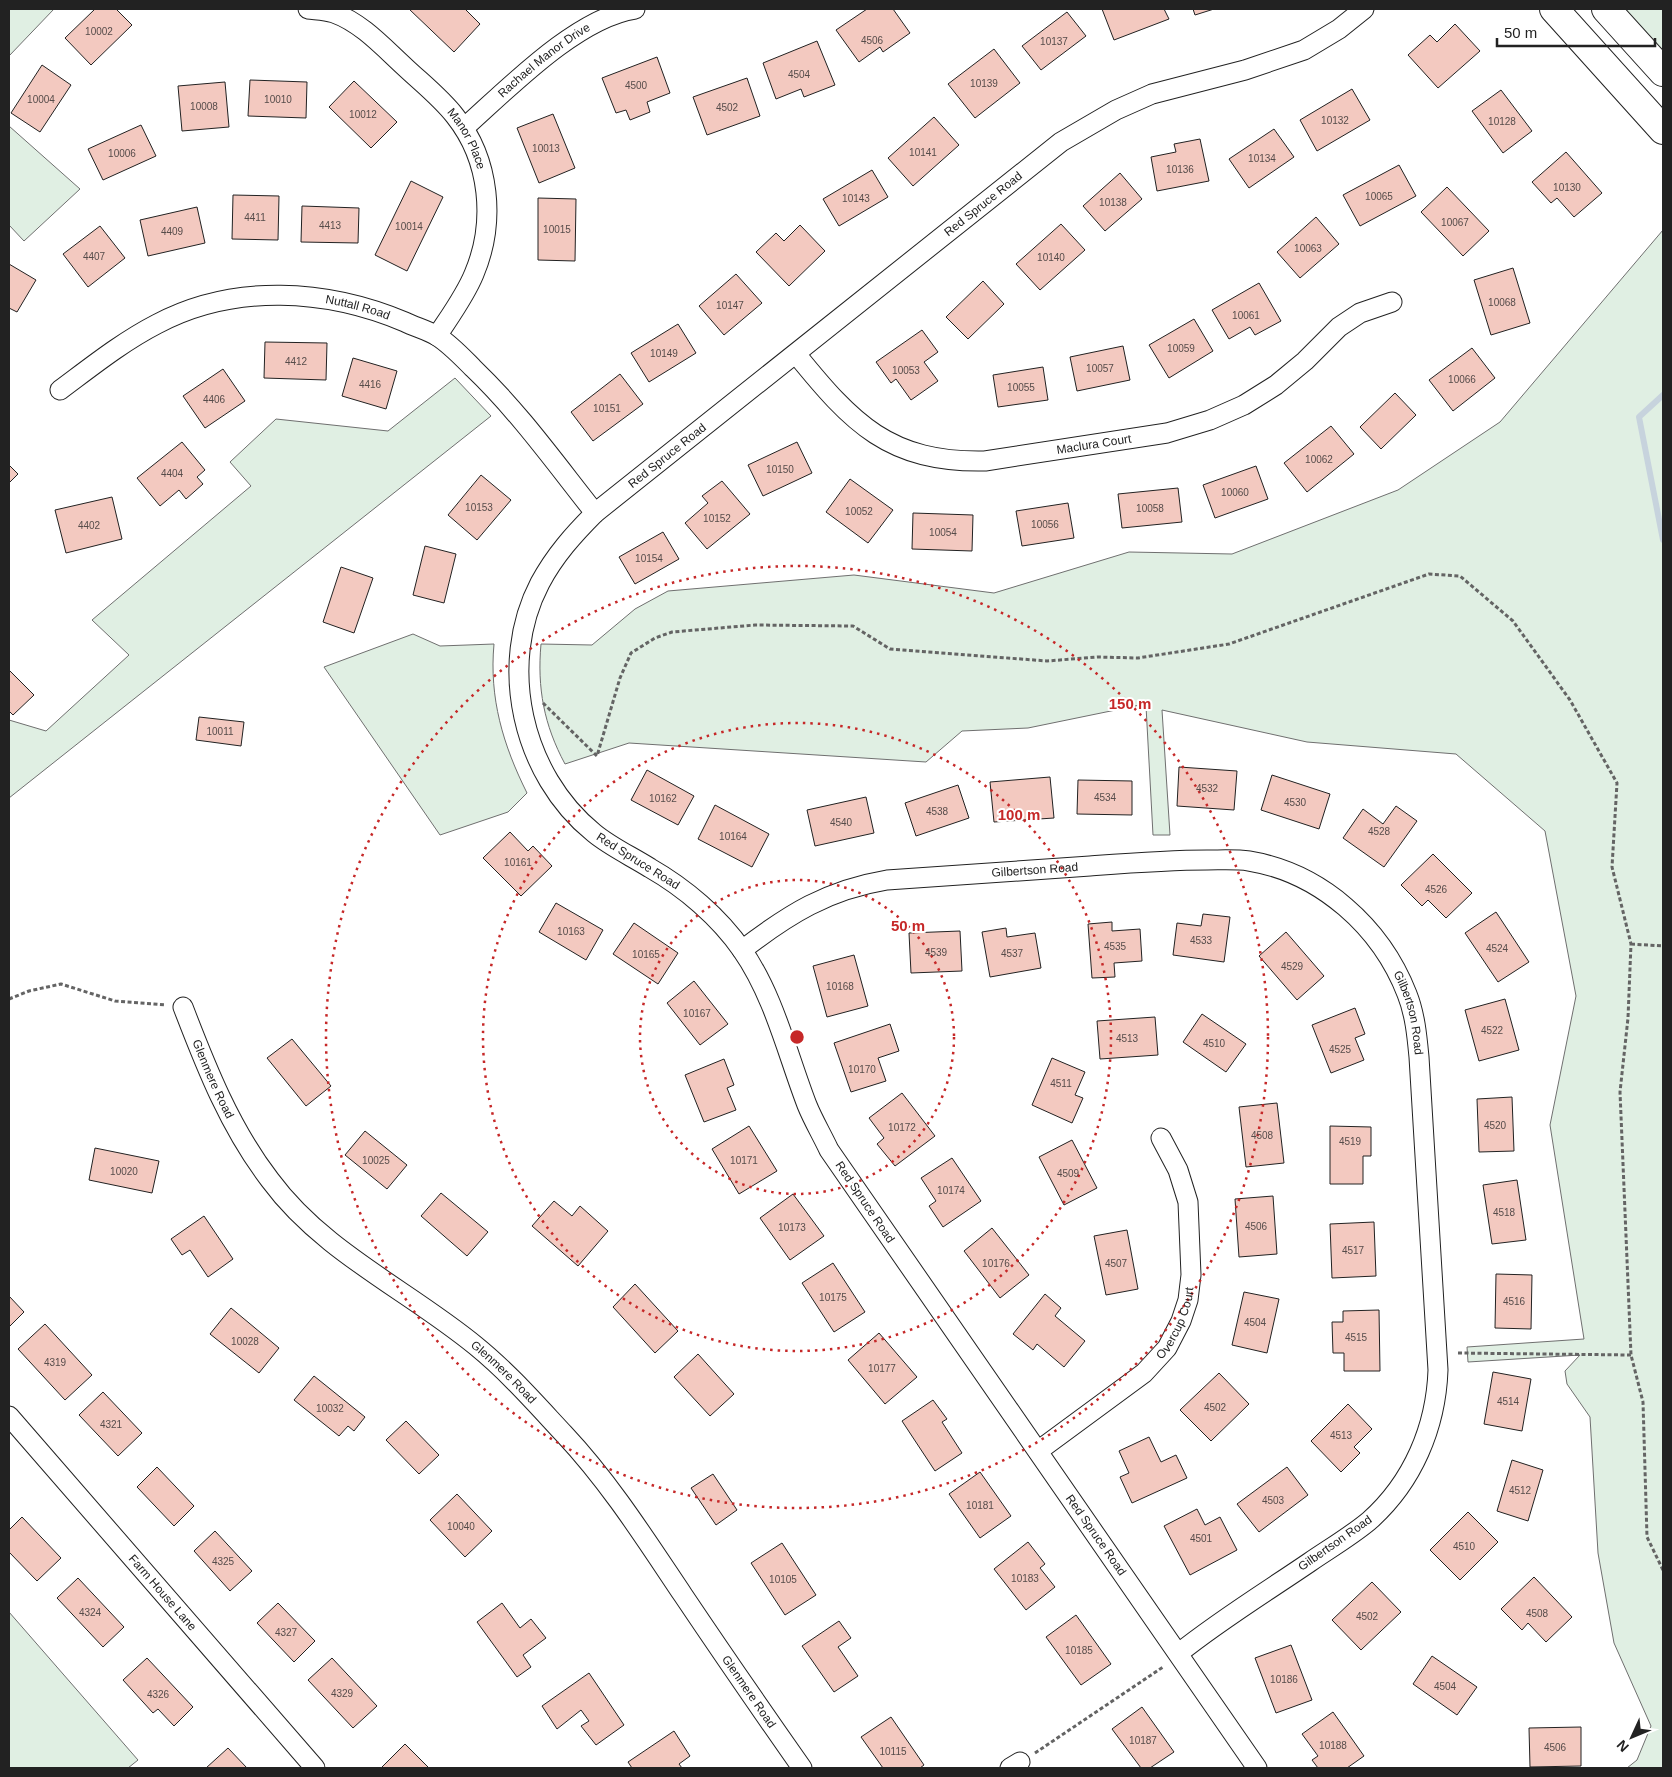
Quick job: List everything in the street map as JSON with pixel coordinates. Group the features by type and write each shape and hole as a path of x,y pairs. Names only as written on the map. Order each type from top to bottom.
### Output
{"main road":[{"path":"1554,9 1663,130"},
{"path":"1606,9 1663,72"}],"street":[{"name":"Manor Place","path":"308,9 333,13 366,31 446,106 464,128 476,151 484,176 488,208 484,241 474,275 437,336"},
{"name":"Rachael Manor Drive","path":"464,128 558,46 598,21 630,9 635,9"},
{"name":"Red Spruce Road","path":"1257,1768 829,1150 807,1107 774,1014 757,975 742,950 712,914 682,888 594,834 563,802 540,766 530,742 522,707 519,681 520,647 526,622 540,584 554,558 571,536 596,512 990,197 1083,127 1116,110 1152,94 1245,70 1304,50 1339,29 1364,9"},
{"name":"Nuttall Road","path":"60,390 121,345 157,324 198,307 242,298 294,295 339,300 378,311 437,336 501,395 596,512"},
{"name":"Maclura Court","path":"796,354 833,400 854,420 877,437 900,448 928,457 960,462 985,462 1167,433 1210,420 1244,405 1276,385 1305,361 1339,327 1360,313 1392,302"},
{"name":"Gilbertson Road","path":"742,950 784,918 810,903 866,883 1172,860 1237,860 1270,866 1295,875 1327,893 1367,928 1394,964 1408,995 1416,1026 1419,1057 1438,1370 1435,1403 1429,1428 1415,1463 1403,1482 1368,1522 1179,1653"},
{"name":"Glenmere Road","path":"183,1007 206,1068 222,1102 246,1146 271,1182 301,1215 330,1241 476,1346 566,1436 628,1513 802,1768"},
{"name":"Overcup Court","path":"1038,1451 1144,1373 1167,1348 1181,1322 1188,1300 1190,1275 1188,1202 1178,1170 1161,1138"},
{"name":"Farm House Lane","path":"9,1416 315,1768"}],"path":[{"path":"519,681 598,756 620,678 631,653 655,638 672,632 755,625 853,626 890,648 1047,661 1098,657 1138,658 1229,644 1429,574 1460,576 1513,621 1570,700 1617,783 1612,867 1631,944 1628,1018 1620,1092 1631,1355 1643,1402 1648,1537 1663,1570"},
{"path":"1631,944 1663,946"},
{"path":"9,999 29,991 61,984 116,1001 183,1007"},
{"path":"1458,1353 1631,1355"},
{"path":"1038,1751 1155,1674 1179,1653"}],"green space":[{"path":"9,9 54,9 9,56"},
{"path":"1621,9 1663,9 1663,56"},
{"path":"9,126 80,189 24,241 9,225"},
{"path":"1663,230 1663,1768 1627,1768 1637,1760 1651,1726 1614,1643 1598,1553 1590,1417 1567,1384 1565,1371 1580,1355 1468,1362 1467,1347 1584,1339 1550,1125 1576,996 1545,831 1456,754 1307,742 1162,710 1170,835 1153,835 1146,706 1140,705 1028,728 962,731 926,762 629,743 565,764 547,720 541,691 540,660 541,644 592,645 635,609 668,591 854,575 994,593 1129,552 1232,554 1398,490 1500,422"},
{"path":"455,378 491,416 9,798 9,720 46,731 129,655 92,620 251,486 230,462 276,419 388,431"},
{"path":"413,634 440,646 494,644 494,683 500,721 511,757 527,793 508,812 440,835 324,667"},
{"path":"9,1612 138,1760 128,1768 9,1768"}],"building":[{"path":"95,9 116,9 132,25 91,65 65,38"},
{"path":"409,9 465,9 480,24 454,52"},
{"path":"867,9 893,9 910,33 883,52 880,47 859,62 836,30"},
{"path":"1102,9 1164,9 1169,19 1114,40"},
{"path":"1193,9 1214,9 1195,15"},
{"path":"1067,12 1086,36 1041,70 1022,46"},
{"path":"1455,24 1480,51 1438,88 1408,55 1430,35 1437,42"},
{"path":"817,41 835,85 804,97 801,89 776,99 763,63"},
{"path":"994,49 1020,83 975,118 948,84"},
{"path":"657,57 670,93 647,102 650,112 630,120 626,110 616,113 602,78"},
{"path":"42,65 71,85 40,132 11,113"},
{"path":"747,78 760,116 707,135 693,97"},
{"path":"250,80 307,82 306,118 248,116"},
{"path":"354,81 397,122 371,148 329,107"},
{"path":"225,82 229,127 182,131 178,86"},
{"path":"1352,89 1370,120 1317,151 1300,120"},
{"path":"1501,90 1532,131 1503,153 1472,111"},
{"path":"553,114 575,168 539,183 517,128"},
{"path":"934,117 959,145 913,186 888,158"},
{"path":"141,125 156,156 103,180 88,149"},
{"path":"1274,129 1294,157 1249,188 1229,159"},
{"path":"1200,139 1209,181 1157,191 1151,157 1176,152 1174,144"},
{"path":"1566,152 1602,193 1574,217 1557,198 1551,203 1532,182"},
{"path":"1399,165 1416,196 1360,226 1343,195"},
{"path":"872,170 888,197 839,226 823,199"},
{"path":"1120,173 1142,199 1105,231 1083,206"},
{"path":"411,181 443,197 407,271 375,255"},
{"path":"1447,187 1489,231 1463,256 1421,212"},
{"path":"233,195 279,196 278,240 232,239"},
{"path":"538,198 576,199 575,261 538,260"},
{"path":"302,206 359,208 358,243 301,242"},
{"path":"197,207 205,243 148,256 140,220"},
{"path":"1316,217 1339,244 1300,278 1277,252"},
{"path":"1061,224 1085,250 1040,290 1016,264"},
{"path":"800,225 825,251 789,286 756,252 776,233 784,241"},
{"path":"100,226 125,258 88,287 63,254"},
{"path":"9,264 36,280 17,312 9,308"},
{"path":"1513,268 1530,323 1491,335 1474,280"},
{"path":"736,274 762,303 724,335 699,306"},
{"path":"983,281 1004,304 968,339 946,317"},
{"path":"1259,283 1281,321 1255,335 1250,327 1229,339 1212,310"},
{"path":"1194,319 1213,351 1169,378 1149,345"},
{"path":"678,324 696,353 649,382 631,353"},
{"path":"922,330 938,352 924,362 938,381 911,400 896,379 891,383 876,362"},
{"path":"265,342 327,343 326,380 264,378"},
{"path":"1123,346 1130,380 1077,391 1070,357"},
{"path":"1472,348 1495,378 1453,411 1429,380"},
{"path":"353,358 397,371 386,409 342,396"},
{"path":"1043,367 1048,400 998,407 993,375"},
{"path":"223,369 245,401 205,428 183,396"},
{"path":"620,374 643,404 593,441 571,412"},
{"path":"1395,393 1416,415 1381,449 1360,427"},
{"path":"1331,426 1354,454 1307,492 1284,463"},
{"path":"182,442 205,470 197,477 203,484 186,499 179,490 160,506 137,478"},
{"path":"797,442 812,473 763,496 748,465"},
{"path":"9,465 18,474 9,483"},
{"path":"1256,466 1268,499 1215,518 1203,485"},
{"path":"481,475 511,500 477,540 448,515"},
{"path":"850,479 893,510 868,543 826,512"},
{"path":"722,481 750,514 707,549 685,523 708,503 702,496"},
{"path":"1178,488 1182,522 1122,528 1118,494"},
{"path":"112,497 122,539 66,553 55,510"},
{"path":"1068,503 1074,538 1022,546 1016,511"},
{"path":"913,513 973,515 972,551 912,549"},
{"path":"663,532 679,559 635,584 619,557"},
{"path":"425,546 456,554 444,603 413,595"},
{"path":"341,567 373,578 354,633 323,622"},
{"path":"9,670 34,695 13,715 9,711"},
{"path":"199,717 244,722 241,746 196,740"},
{"path":"1179,767 1237,771 1234,810 1177,806"},
{"path":"647,770 694,796 678,825 631,800"},
{"path":"1272,775 1330,794 1319,829 1261,810"},
{"path":"1050,777 1054,818 994,822 990,782"},
{"path":"1078,780 1132,781 1132,815 1077,814"},
{"path":"958,785 969,818 916,836 905,803"},
{"path":"866,797 874,833 815,846 807,810"},
{"path":"715,805 769,834 752,867 698,839"},
{"path":"1396,806 1417,821 1384,867 1343,838 1363,809 1383,824"},
{"path":"510,832 528,851 533,846 552,866 521,896 483,858"},
{"path":"1433,854 1472,893 1446,918 1428,900 1422,906 1401,885"},
{"path":"556,903 603,930 586,960 539,932"},
{"path":"1496,912 1529,962 1498,982 1465,933"},
{"path":"1203,914 1230,917 1224,962 1173,955 1177,923 1201,926"},
{"path":"1112,922 1112,931 1140,929 1142,961 1114,963 1115,977 1092,978 1088,924"},
{"path":"634,923 678,953 658,984 613,954"},
{"path":"1006,928 1007,937 1035,933 1041,968 990,977 982,932"},
{"path":"960,931 962,971 911,973 909,933"},
{"path":"1286,932 1324,976 1297,1000 1259,956"},
{"path":"854,955 868,1006 827,1017 813,966"},
{"path":"694,981 728,1024 700,1045 667,1003"},
{"path":"1505,999 1519,1050 1479,1061 1465,1010"},
{"path":"1355,1008 1365,1034 1355,1038 1364,1060 1331,1073 1312,1025"},
{"path":"1202,1014 1246,1044 1226,1072 1183,1042"},
{"path":"1155,1017 1158,1055 1100,1059 1097,1021"},
{"path":"890,1024 899,1051 878,1058 886,1081 851,1092 834,1043"},
{"path":"292,1039 331,1086 306,1106 267,1058"},
{"path":"1052,1058 1085,1072 1075,1095 1083,1098 1072,1123 1032,1105"},
{"path":"724,1059 734,1085 727,1088 736,1110 704,1122 685,1075"},
{"path":"902,1093 935,1136 895,1166 877,1144 884,1138 869,1118"},
{"path":"1512,1097 1514,1151 1479,1152 1477,1099"},
{"path":"1277,1103 1284,1163 1246,1167 1239,1107"},
{"path":"749,1126 777,1171 739,1194 712,1149"},
{"path":"1330,1126 1371,1127 1371,1156 1363,1156 1363,1184 1330,1184"},
{"path":"365,1131 407,1165 387,1189 345,1155"},
{"path":"1072,1140 1097,1188 1064,1205 1039,1157"},
{"path":"95,1148 159,1161 152,1193 89,1180"},
{"path":"952,1158 981,1201 943,1227 929,1206 936,1201 921,1178"},
{"path":"1517,1180 1526,1240 1492,1244 1483,1185"},
{"path":"441,1193 488,1232 467,1256 421,1216"},
{"path":"793,1194 824,1236 790,1260 760,1218"},
{"path":"1273,1196 1277,1254 1239,1257 1235,1199"},
{"path":"554,1201 572,1216 580,1206 608,1231 578,1266 532,1226"},
{"path":"204,1216 233,1259 208,1277 190,1250 182,1255 171,1239"},
{"path":"1374,1222 1376,1276 1332,1278 1330,1224"},
{"path":"992,1228 1029,1275 1000,1298 964,1251"},
{"path":"1127,1230 1138,1289 1106,1295 1094,1236"},
{"path":"833,1263 865,1312 834,1332 802,1283"},
{"path":"1496,1274 1532,1275 1531,1329 1495,1328"},
{"path":"635,1284 678,1331 655,1353 613,1307"},
{"path":"1244,1292 1279,1299 1267,1353 1232,1345"},
{"path":"1045,1294 1061,1308 1055,1316 1085,1341 1064,1367 1037,1344 1033,1350 1013,1334"},
{"path":"9,1296 24,1312 9,1327"},
{"path":"231,1308 279,1348 259,1373 210,1334"},
{"path":"1379,1310 1380,1371 1344,1371 1344,1353 1333,1353 1332,1322 1343,1322 1343,1311"},
{"path":"45,1324 92,1375 65,1400 18,1349"},
{"path":"879,1333 917,1377 885,1404 848,1360"},
{"path":"698,1354 734,1394 710,1416 674,1377"},
{"path":"1493,1372 1531,1379 1522,1431 1484,1424"},
{"path":"1219,1373 1249,1404 1211,1441 1180,1410"},
{"path":"314,1376 365,1417 354,1431 348,1426 339,1436 294,1400"},
{"path":"103,1392 142,1433 118,1456 79,1415"},
{"path":"933,1400 947,1419 942,1422 962,1453 935,1471 902,1421"},
{"path":"1348,1404 1372,1429 1354,1447 1360,1453 1341,1472 1311,1441"},
{"path":"406,1421 439,1455 419,1474 386,1440"},
{"path":"1149,1437 1161,1462 1176,1455 1187,1478 1132,1503 1120,1477 1129,1473 1119,1451"},
{"path":"1512,1460 1543,1470 1528,1521 1497,1511"},
{"path":"157,1467 194,1506 174,1526 137,1487"},
{"path":"1287,1467 1308,1495 1259,1532 1237,1504"},
{"path":"980,1472 1011,1516 980,1538 949,1494"},
{"path":"713,1474 737,1510 716,1525 691,1488"},
{"path":"457,1494 492,1531 465,1557 430,1520"},
{"path":"1197,1509 1205,1525 1220,1517 1237,1550 1190,1575 1164,1526"},
{"path":"1468,1512 1498,1542 1460,1580 1430,1550"},
{"path":"22,1517 61,1558 37,1581 9,1552 9,1530"},
{"path":"215,1531 252,1571 230,1591 194,1551"},
{"path":"1028,1542 1045,1564 1040,1568 1055,1587 1026,1610 994,1569"},
{"path":"782,1543 816,1595 785,1615 751,1563"},
{"path":"1534,1577 1572,1617 1546,1642 1528,1623 1522,1630 1501,1609"},
{"path":"78,1578 124,1627 103,1647 57,1598"},
{"path":"1372,1582 1401,1612 1361,1650 1332,1620"},
{"path":"278,1603 315,1641 294,1662 257,1623"},
{"path":"502,1603 520,1628 531,1619 546,1638 523,1655 531,1667 517,1677 477,1622"},
{"path":"1076,1615 1111,1664 1081,1685 1046,1637"},
{"path":"839,1621 851,1638 838,1647 858,1676 834,1692 802,1646"},
{"path":"1291,1645 1312,1700 1276,1713 1255,1658"},
{"path":"1432,1656 1477,1687 1457,1715 1413,1684"},
{"path":"147,1658 193,1707 174,1726 158,1709 153,1713 123,1680"},
{"path":"332,1658 377,1706 353,1728 308,1680"},
{"path":"589,1673 624,1725 596,1745 581,1726 589,1721 581,1710 557,1729 542,1706"},
{"path":"1142,1707 1174,1752 1150,1768 1141,1768 1112,1729"},
{"path":"1333,1712 1364,1756 1347,1768 1318,1768 1312,1760 1318,1756 1302,1734"},
{"path":"891,1717 924,1765 920,1768 883,1768 861,1737"},
{"path":"1581,1727 1581,1766 1530,1767 1529,1728"},
{"path":"674,1731 690,1756 679,1764 682,1768 632,1768 628,1762"},
{"path":"405,1744 429,1768 382,1767"},
{"path":"228,1748 247,1768 206,1768"}],"waterway":[{"path":"1663,395 1639,417 1663,540"}]}
